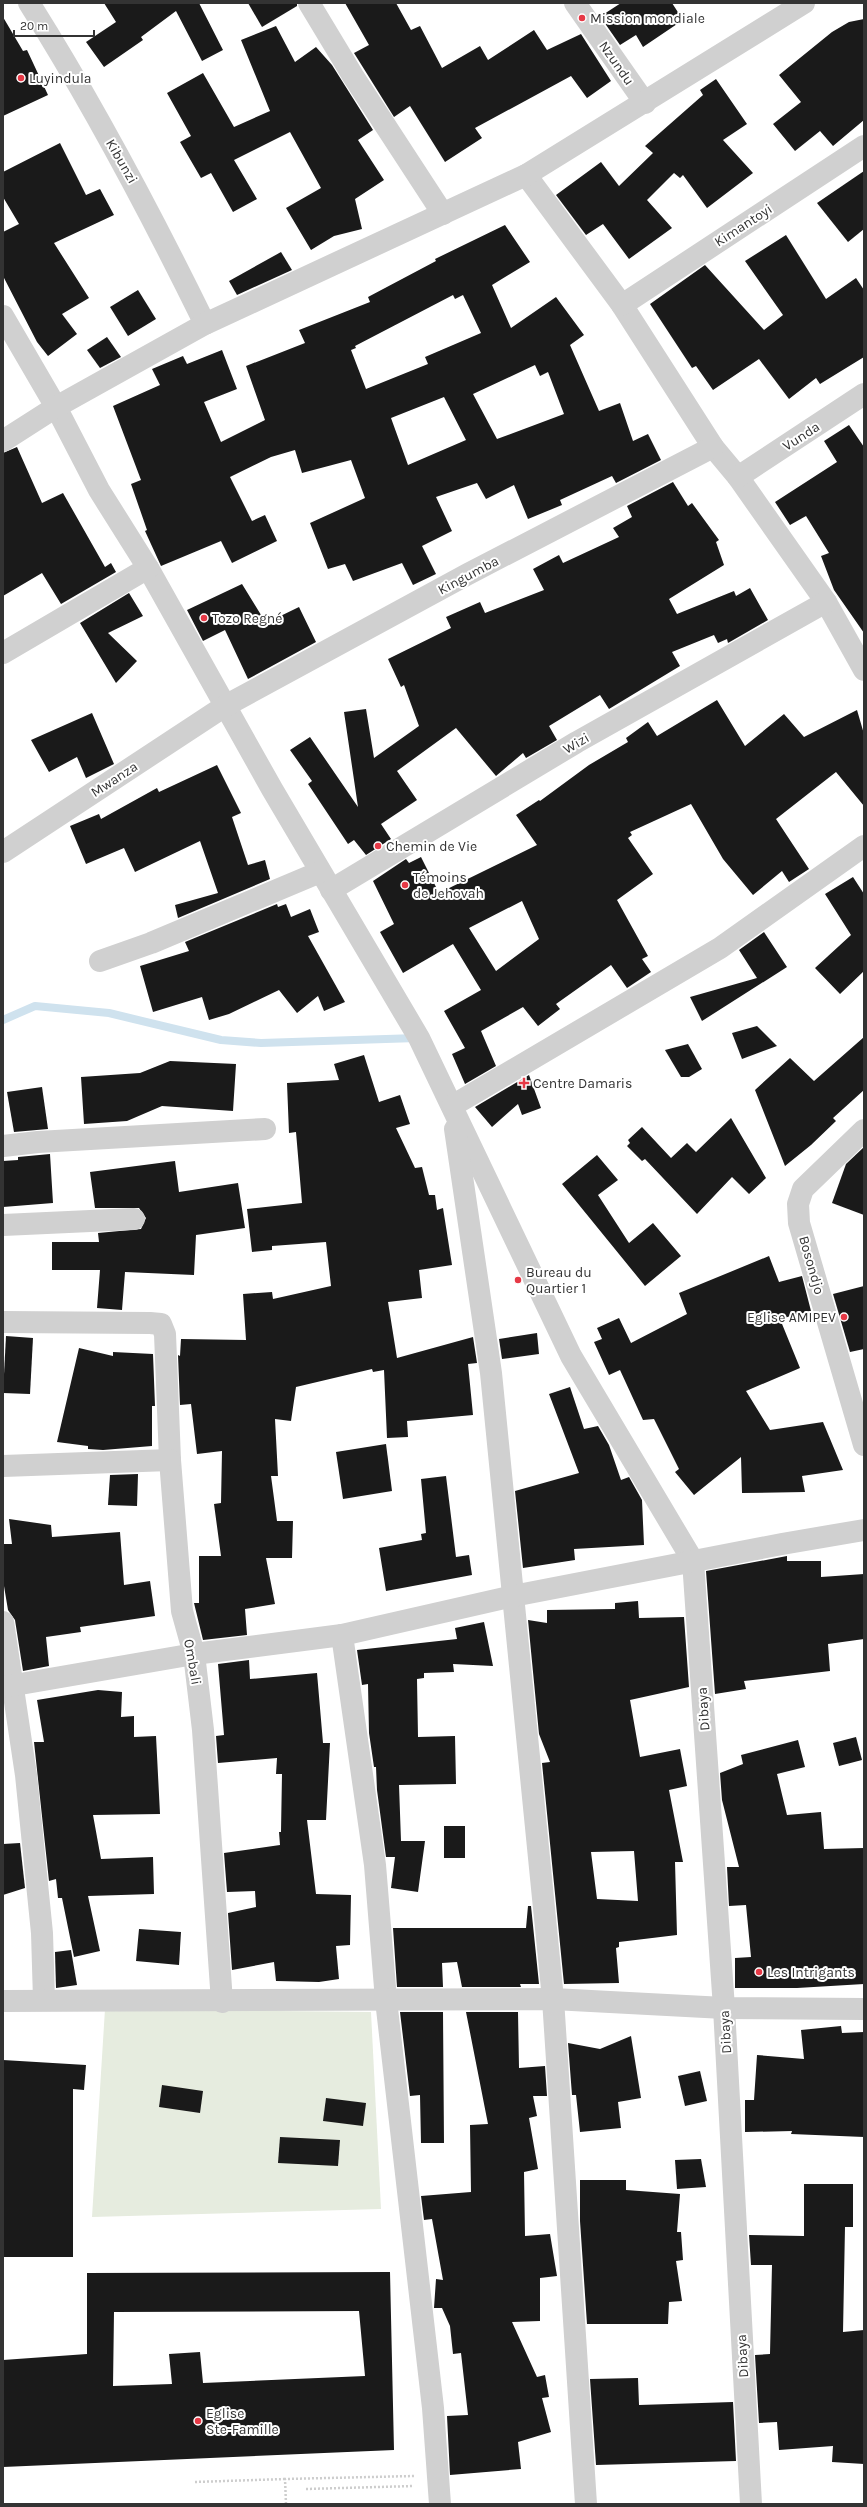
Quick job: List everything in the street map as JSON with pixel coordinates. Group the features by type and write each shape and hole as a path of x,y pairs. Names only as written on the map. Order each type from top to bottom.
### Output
{"street":[{"name":"Kibunzi","path":"29,3 61,54 138,189 205,324"},
{"path":"309,3 353,76 443,214"},
{"name":"Nzundu","path":"575,3 645,103"},
{"path":"3,441 56,407 205,324 526,175 645,103 804,3"},
{"name":"Kimantoyi","path":"622,305 864,146"},
{"path":"526,175 622,305 713,448 738,477 826,602 861,660"},
{"path":"3,316 56,407 98,490 148,568 320,872 419,1038 570,1356 693,1561"},
{"name":"Vunda","path":"738,477 864,394"},
{"name":"Kingumba","path":"225,706 468,574 713,448"},
{"path":"6,645 148,568"},
{"name":"Wizi","path":"331,890 577,742 826,602"},
{"name":"Mwanza","path":"3,852 225,706"},
{"path":"452,1106 720,948 864,846"},
{"path":"100,961 151,942 320,872"},
{"path":"452,1106 491,1372 553,1998 586,2504"},
{"path":"3,1146 38,1142 265,1129"},
{"name":"Bosondjo","path":"864,1130 803,1189 798,1204 799,1223 864,1445"},
{"path":"3,1225 134,1219"},
{"name":"Ombali","path":"3,1322 161,1324 165,1334 170,1460 182,1611 194,1654 210,1802 222,2002"},
{"path":"3,1466 170,1460"},
{"path":"8,1686 194,1654 342,1635 513,1596 864,1530"},
{"name":"Dibaya","path":"693,1561 724,2008 750,2504"},
{"path":"3,1622 8,1686 26,1775 42,1933 44,2000"},
{"path":"342,1635 375,1865 386,2000 433,2408 440,2504"},
{"path":"3,2001 222,2002 553,1998 724,2008 864,2009"}],"path":[{"path":"195,2482 416,2476"},
{"path":"285,2480 286,2504"},
{"path":"306,2489 416,2486"}],"shaded area":[{"path":"105,2009 371,2012 381,2209 92,2217"}],"building":[{"path":"104,3 199,3 223,50 202,61 176,11 141,37 143,40 104,67 86,42 116,22"},
{"path":"248,3 297,3 297,6 262,27"},
{"path":"345,3 396,3 411,30 420,26 442,68 480,46 488,60 534,30 547,50 581,34 611,81 587,98 571,76 475,128 482,138 445,162 410,106 394,117 354,53 369,45"},
{"path":"621,3 672,3 683,20 643,47 636,35 620,45 604,22 608,21 604,14"},
{"name":"Luyindula","path":"3,17 23,51 27,50 48,95 3,116"},
{"path":"864,19 864,120 833,146 820,131 795,151 773,124 801,102 779,75 832,32 849,22"},
{"path":"276,26 295,62 316,47 332,65 373,130 358,140 384,180 355,199 362,229 334,236 311,250 286,208 321,188 290,132 234,160 257,199 233,212 211,173 201,178 180,142 191,136 167,93 203,73 234,127 270,111 241,40"},
{"path":"716,79 747,124 723,140 753,173 707,208 683,175 680,178 674,173 647,200 672,228 629,259 603,224 586,235 556,195 601,162 619,186 653,153 645,146 703,95 700,90"},
{"path":"60,143 86,195 100,189 114,215 54,243 89,298 62,314 77,334 48,356 37,342 3,276 3,232 19,224 3,197 3,172"},
{"path":"864,171 864,229 848,242 817,203"},
{"path":"505,225 530,262 492,285 511,328 556,297 584,335 570,345 599,411 620,403 633,441 648,434 661,460 616,483 612,476 560,500 562,505 528,519 514,485 486,499 477,483 436,497 452,531 422,546 436,574 413,585 402,563 353,581 345,564 328,569 310,523 365,498 351,460 302,473 295,450 271,457 230,477 252,521 265,515 277,541 232,563 221,541 161,566 145,531 147,530 131,484 141,480 113,406 160,385 152,369 183,356 187,364 222,350 237,389 204,402 221,442 265,420 246,366 305,343 299,330 370,302 368,297 436,261 435,259","holes":["453,295 455,299 463,295 481,333 425,357 428,364 366,389 351,350 356,348 355,346","535,365 540,376 548,372 564,414 497,439 473,394","444,397 466,440 408,465 391,418"]},
{"path":"786,235 826,299 856,278 864,290 864,357 820,384 816,378 789,399 759,359 713,390 696,366 692,368 650,304 705,265 764,330 783,315 745,261"},
{"path":"281,252 292,270 237,295 229,281"},
{"path":"138,290 156,319 128,336 110,307"},
{"path":"107,337 121,357 100,368 87,350"},
{"path":"849,425 864,447 864,633 834,590 821,556 829,553 806,516 790,525 775,502 837,462 824,441"},
{"path":"17,447 42,503 63,493 105,567 111,563 116,572 61,604 42,573 3,596 3,453"},
{"path":"673,482 688,506 692,503 719,540 716,542 724,565 669,599 677,614 734,591 736,596 750,588 768,620 728,643 727,639 718,643 714,635 672,652 680,666 609,709 600,695 549,726 557,740 526,758 523,753 496,776 456,728 397,771 417,800 381,824 391,839 366,855 354,840 348,844 308,784 312,781 290,750 310,737 358,807 344,712 366,709 374,758 419,726 404,685 401,687 388,659 451,628 446,617 480,602 485,613 544,590 533,569 559,555 563,563 619,537 613,528 632,517 627,506"},
{"path":"242,584 266,623 299,607 316,642 248,679 225,630 203,641 187,610"},
{"path":"129,593 143,616 108,633 137,661 116,683 80,623"},
{"path":"717,700 745,746 784,714 804,737 857,710 864,734 864,806 836,772 776,819 809,869 789,882 782,871 753,895 723,859 691,804 630,832 632,835 628,838 653,874 617,900 648,956 642,959 651,972 627,988 611,965 556,1004 560,1009 538,1026 523,1007 481,1031 496,1066 465,1084 452,1054 465,1048 444,1011 481,990 453,944 403,973 380,932 394,924 373,881 406,859 409,863 421,857 439,893 537,845 516,815 539,800 540,801 589,765 628,742 626,738 648,722 657,736","holes":["522,901 539,939 496,971 469,928"]},
{"path":"92,713 114,764 86,778 77,757 49,772 31,740"},
{"path":"217,765 241,813 232,817 248,865 265,860 270,879 178,918 175,905 218,893 200,841 135,872 124,848 86,864 70,826 99,814 101,819 157,788 159,792"},
{"path":"853,877 864,894 864,971 840,994 815,968 851,935 825,894"},
{"path":"277,904 278,907 286,904 291,917 310,909 319,932 308,936 345,1002 324,1011 318,996 297,1013 279,990 229,1014 209,1020 202,997 153,1012 140,966 189,951 185,942"},
{"path":"764,932 787,967 702,1021 690,997 757,978 739,950"},
{"path":"757,1026 777,1046 742,1059 732,1033"},
{"path":"864,1037 864,1090 833,1118 836,1121 811,1145 785,1166 755,1090 790,1058 814,1081"},
{"path":"688,1044 702,1069 689,1077 681,1077 665,1050"},
{"path":"364,1055 379,1102 400,1095 410,1124 396,1128 415,1168 422,1167 429,1195 435,1195 437,1210 443,1208 452,1265 419,1270 422,1298 388,1302 397,1358 473,1337 477,1363 468,1364 473,1415 407,1421 408,1437 387,1438 384,1370 373,1372 372,1369 296,1387 291,1421 275,1419 278,1476 271,1476 277,1521 293,1521 292,1558 266,1558 275,1604 245,1609 247,1635 203,1640 194,1603 199,1603 199,1556 221,1556 214,1504 221,1503 222,1451 197,1454 191,1404 180,1405 178,1355 180,1356 181,1339 246,1340 243,1294 272,1292 273,1299 331,1286 326,1242 272,1246 272,1250 252,1252 247,1209 302,1203 296,1132 289,1133 287,1083 339,1080 334,1064"},
{"path":"170,1061 236,1064 233,1111 162,1106 127,1121 84,1124 81,1077 140,1073"},
{"path":"529,1075 541,1108 522,1115 518,1104 492,1127 475,1107"},
{"path":"42,1087 48,1129 14,1132 7,1092"},
{"path":"731,1118 766,1178 749,1194 732,1177 697,1214 645,1159 642,1161 627,1146 630,1143 628,1140 642,1127 671,1158 687,1143 696,1152"},
{"path":"864,1147 864,1215 832,1203 846,1164"},
{"path":"50,1154 53,1203 3,1207 3,1161 18,1160 18,1157"},
{"path":"597,1155 618,1180 598,1195 629,1243 653,1223 681,1256 645,1286 562,1184"},
{"path":"175,1161 179,1192 238,1183 245,1228 196,1235 194,1275 125,1272 122,1310 97,1308 100,1270 52,1270 52,1242 99,1242 98,1233 141,1229 146,1218 139,1208 95,1208 90,1172"},
{"path":"769,1256 779,1282 802,1276 811,1311 780,1319 800,1368 746,1391 770,1430 823,1422 843,1470 802,1476 805,1492 742,1493 741,1457 694,1495 675,1472 679,1469 654,1419 643,1420 620,1370 609,1375 594,1342 602,1339 597,1328 619,1318 631,1343 687,1314 679,1293"},
{"path":"864,1286 864,1349 850,1352 833,1294"},
{"path":"537,1333 539,1354 502,1359 499,1339"},
{"path":"6,1336 33,1338 30,1394 3,1393"},
{"path":"79,1348 113,1356 113,1352 153,1354 155,1406 152,1406 152,1446 103,1450 88,1449 88,1446 57,1442"},
{"path":"570,1387 584,1429 598,1426 609,1445 621,1480 629,1477 642,1500 644,1545 574,1549 575,1560 523,1568 515,1491 579,1473 549,1394"},
{"path":"386,1444 392,1491 343,1499 336,1452"},
{"path":"138,1474 137,1506 108,1505 110,1475"},
{"path":"446,1476 456,1557 469,1555 472,1575 386,1591 379,1548 422,1540 421,1534 426,1533 421,1479"},
{"path":"9,1519 51,1525 52,1537 120,1532 124,1585 150,1581 155,1616 80,1627 81,1632 46,1637 49,1666 23,1671 15,1620 8,1610 3,1580 3,1544 12,1544"},
{"path":"787,1556 787,1561 821,1561 821,1577 864,1574 864,1639 828,1644 830,1671 744,1681 746,1689 715,1694 706,1571"},
{"path":"638,1601 639,1618 684,1617 689,1687 630,1700 640,1757 680,1749 687,1786 669,1790 683,1862 675,1862 677,1935 619,1942 619,1947 616,1948 619,1983 564,1984 542,1763 550,1762 539,1734 528,1620 547,1623 547,1610 615,1609 615,1603","holes":["634,1851 638,1901 597,1899 591,1852"]},
{"path":"484,1622 493,1666 453,1664 454,1672 424,1673 424,1678 417,1679 418,1737 455,1736 456,1784 399,1785 401,1841 425,1841 418,1892 391,1888 395,1857 386,1857 377,1790 376,1767 374,1767 369,1733 368,1684 362,1685 357,1650 457,1639 455,1628"},
{"path":"249,1660 250,1679 317,1673 323,1743 330,1743 326,1820 307,1820 316,1894 351,1895 350,1945 336,1946 339,1979 319,1982 276,1981 274,1962 232,1970 228,1913 256,1907 255,1891 227,1892 224,1853 280,1845 279,1832 281,1832 282,1774 276,1774 277,1758 218,1763 216,1736 224,1735 218,1664"},
{"path":"98,1690 122,1692 121,1717 134,1716 134,1737 156,1736 160,1814 93,1815 101,1859 153,1857 154,1894 88,1896 100,1951 74,1957 62,1898 58,1898 56,1879 49,1881 34,1742 44,1742 37,1700"},
{"path":"856,1737 862,1760 839,1766 833,1743"},
{"path":"798,1740 805,1767 777,1774 787,1815 821,1812 824,1849 864,1848 864,1984 797,1988 735,1988 735,1958 751,1957 746,1905 729,1906 727,1867 739,1867 722,1800 720,1773 743,1764 741,1755"},
{"path":"444,1826 465,1826 465,1858 444,1858"},
{"path":"20,1843 25,1888 3,1895 3,1844"},
{"path":"528,1906 531,1906 539,1984 520,1984 521,1987 462,1987 457,1962 442,1963 443,1987 397,1987 393,1928 526,1928"},
{"path":"139,1929 181,1932 179,1965 136,1961"},
{"path":"71,1950 77,1985 56,1988 55,1952"},
{"path":"400,2012 443,2012 444,2143 421,2143 420,2095 410,2096"},
{"path":"466,2012 518,2012 519,2068 545,2066 547,2096 533,2096 537,2116 529,2118 538,2169 524,2172 525,2236 550,2234 557,2276 540,2278 540,2321 512,2322 537,2377 545,2375 549,2397 542,2398 551,2432 518,2442 521,2469 450,2475 447,2416 468,2415 461,2353 453,2354 450,2326 442,2308 434,2308 436,2279 443,2280 432,2219 424,2220 421,2196 471,2192 470,2125 488,2124"},
{"path":"841,2026 842,2033 864,2032 864,2137 791,2134 792,2131 745,2132 745,2100 754,2100 757,2055 804,2059 801,2030"},
{"path":"631,2036 641,2098 618,2102 621,2128 580,2132 576,2095 572,2095 568,2043 600,2049"},
{"path":"3,2060 86,2065 84,2090 73,2089 73,2257 3,2257"},
{"path":"700,2071 707,2101 685,2106 678,2076"},
{"path":"162,2085 203,2091 200,2113 159,2107"},
{"path":"326,2098 366,2103 363,2126 323,2121"},
{"path":"280,2137 340,2140 338,2166 278,2163"},
{"path":"701,2159 706,2187 677,2189 675,2160"},
{"path":"580,2180 626,2180 626,2190 680,2194 677,2232 681,2232 683,2260 676,2261 682,2301 669,2302 668,2324 587,2324 580,2221"},
{"path":"804,2184 853,2184 853,2227 845,2227 843,2332 864,2330 864,2464 832,2462 833,2446 779,2450 777,2422 759,2423 755,2355 770,2354 772,2265 751,2265 749,2235 804,2236"},
{"name":"Eglise Ste-Famille","path":"390,2272 394,2450 3,2467 3,2360 87,2354 87,2273","holes":["359,2311 365,2376 203,2383 200,2352 169,2354 172,2384 113,2386 114,2312"]},
{"path":"638,2378 639,2405 733,2402 736,2461 596,2465 590,2379"}],"waterway":[{"path":"3,1020 35,1006 109,1013 221,1040 261,1043 417,1038"}],"place":[{"name":"Mission mondiale","path":"582,18"},
{"name":"Luyindula","path":"21,78"},
{"name":"Tozo Regné","path":"204,618"},
{"name":"Chemin de Vie","path":"378,846"},
{"name":"Témoins de Jehovah","path":"405,885"},
{"name":"Centre Damaris","path":"524,1083"},
{"name":"Bureau du Quartier 1","path":"518,1280"},
{"name":"Eglise AMIPEV","path":"844,1317"},
{"name":"Les Intrigants","path":"759,1972"},
{"name":"Eglise Ste-Famille","path":"198,2421"}]}
